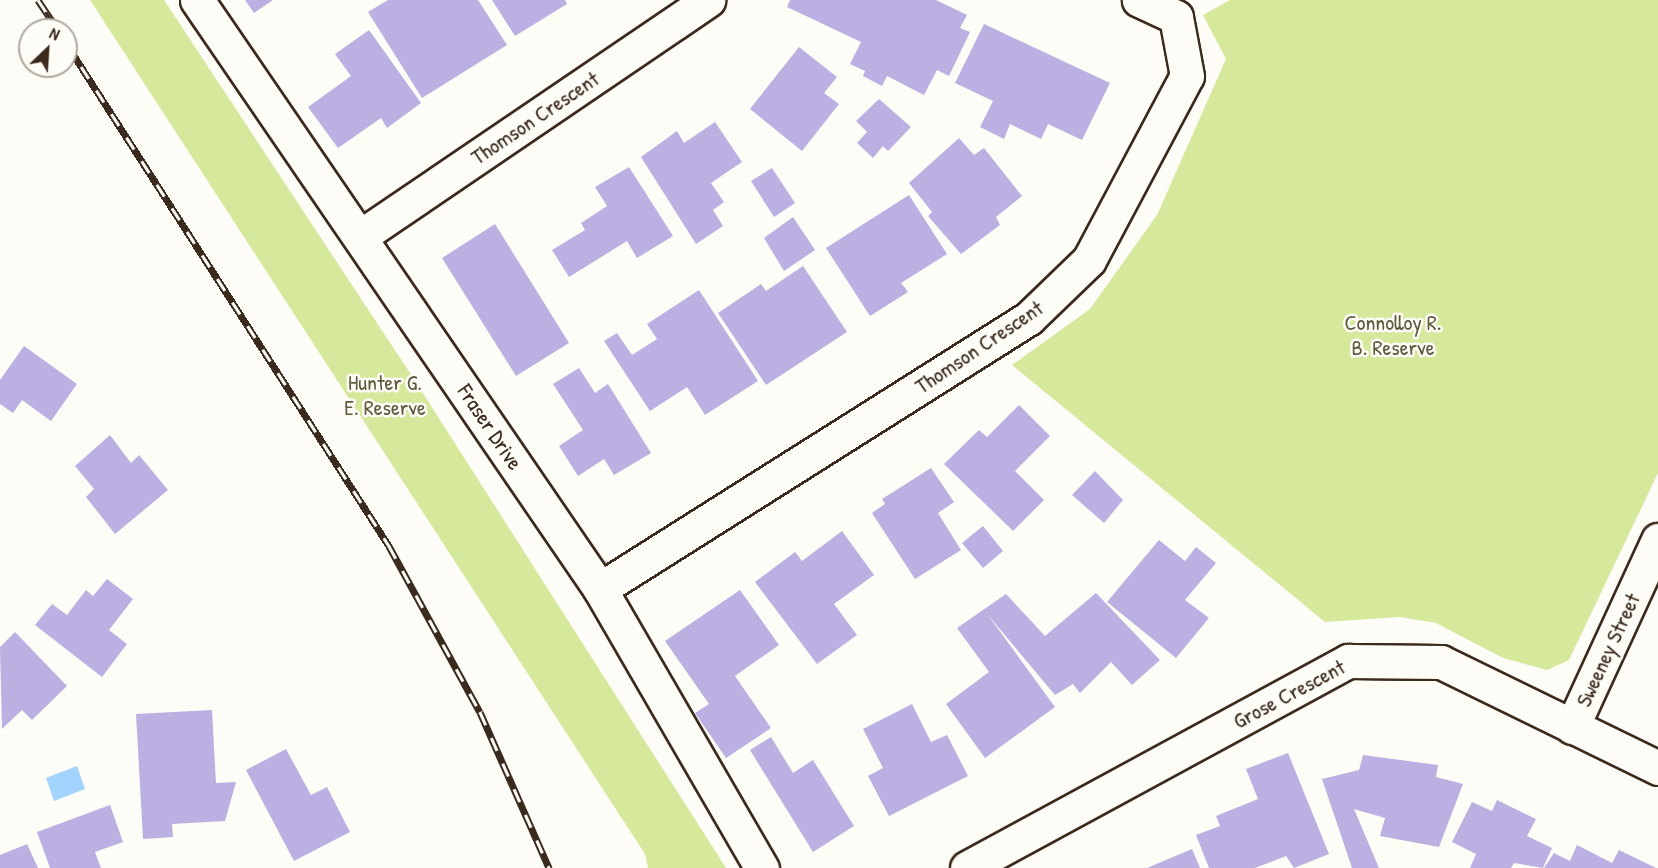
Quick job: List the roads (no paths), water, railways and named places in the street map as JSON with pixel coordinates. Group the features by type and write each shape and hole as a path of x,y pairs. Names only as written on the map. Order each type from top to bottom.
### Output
{"street":[{"name":"Fraser Drive","path":"197,0 361,236 600,589 762,868"},
{"name":"Thomson Crescent","path":"361,236 708,0"},
{"name":"Thomson Crescent","path":"600,589 1029,318 1089,260 1187,76 1176,17 1139,0"},
{"name":"Sweeney Street","path":"1572,727 1658,540"},
{"name":"Grose Crescent","path":"967,868 1348,661 1441,662 1658,768"}],"water":[{"path":"77,766 85,789 54,801 46,778"}],"railway":[{"path":"38,0 50,18"},
{"path":"78,62 389,546 480,712 549,868"}],"park label":[{"name":"Connolloy R. B. Reserve","path":"1393,334"},
{"name":"Hunter G. E. Reserve","path":"385,394"}]}
